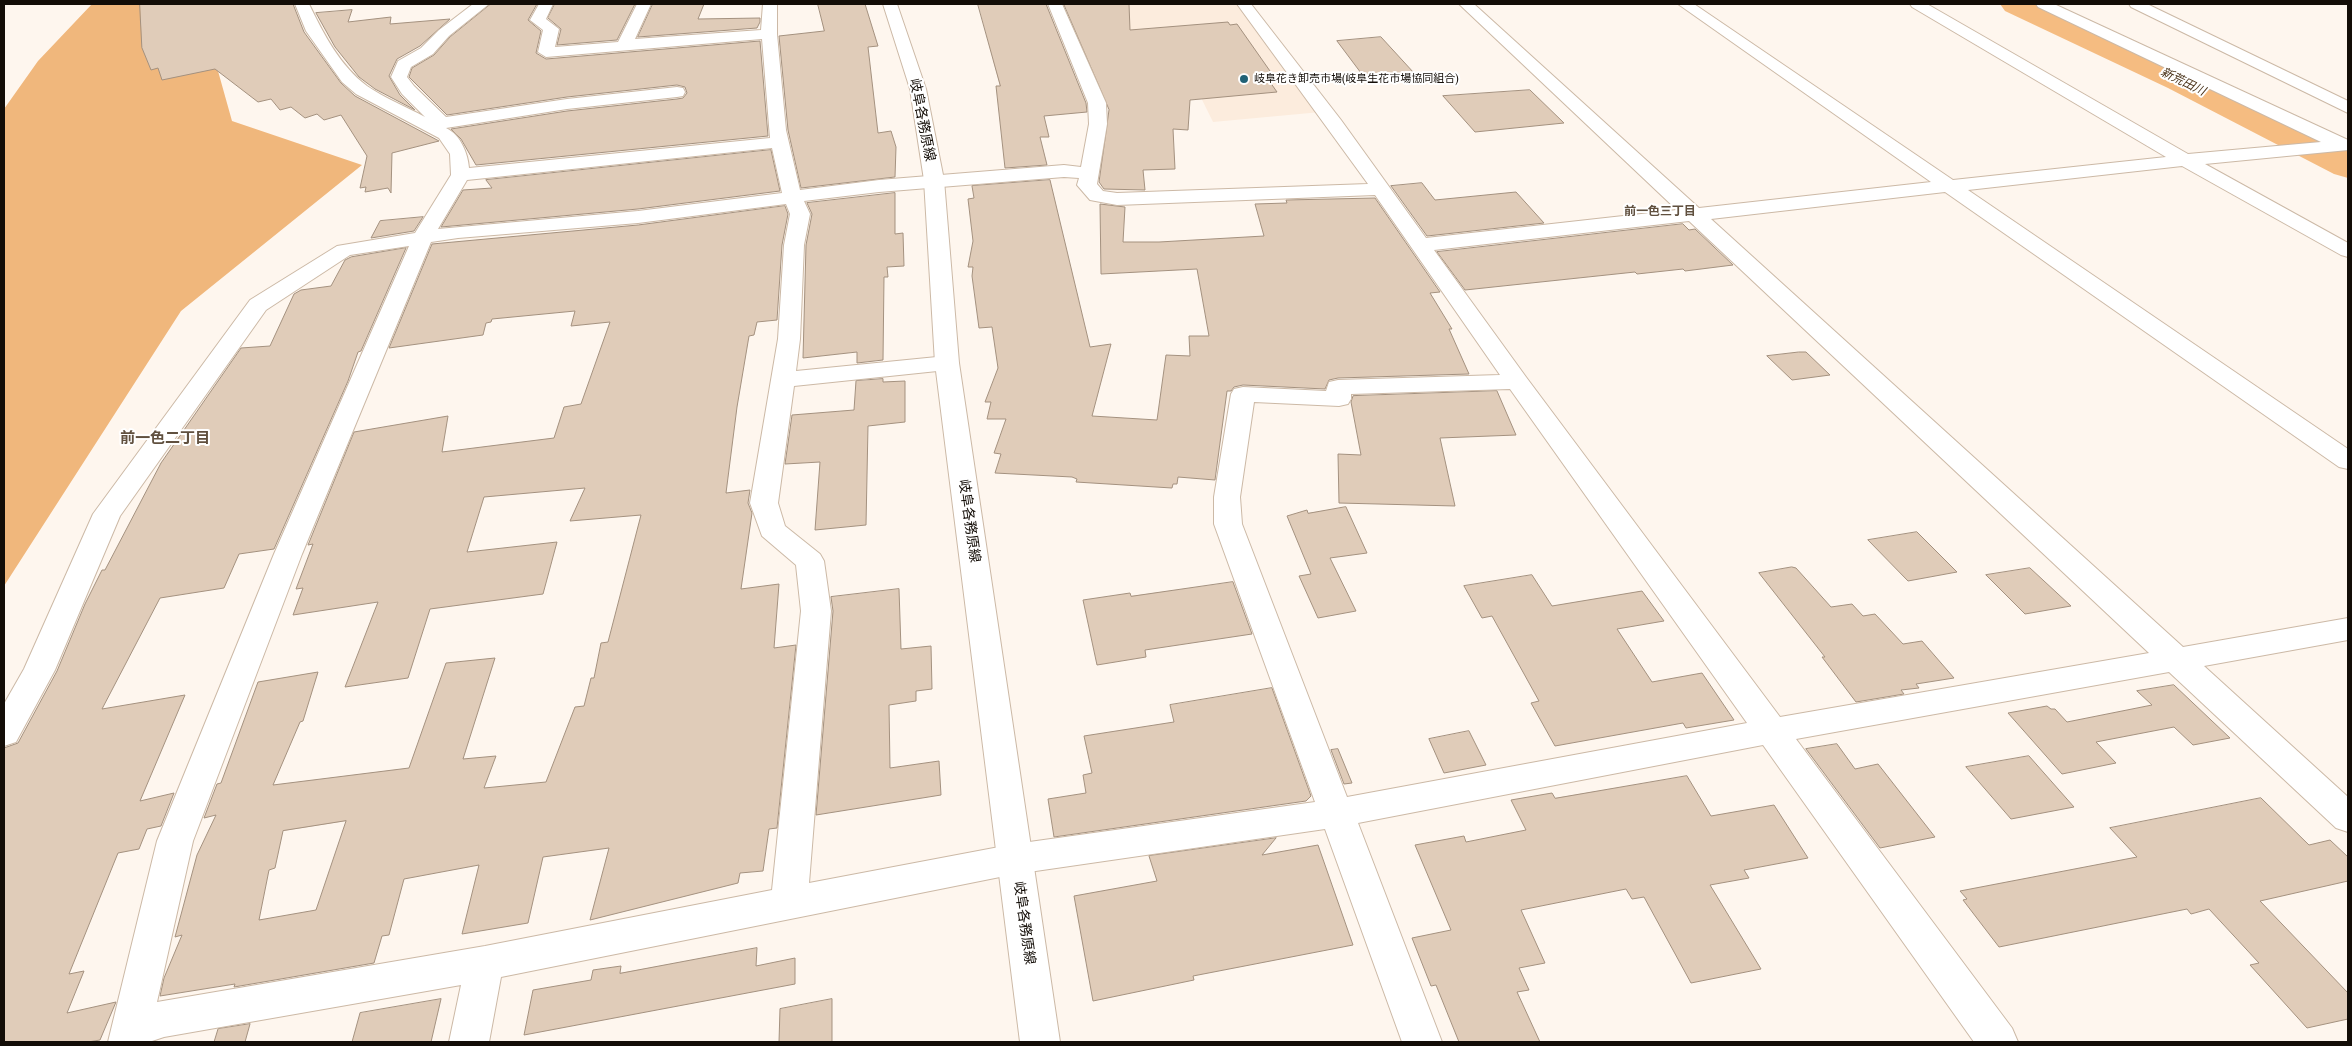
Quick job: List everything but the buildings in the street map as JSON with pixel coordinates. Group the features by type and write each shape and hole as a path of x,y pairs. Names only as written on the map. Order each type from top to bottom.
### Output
{"street":[{"path":"302,4 314,31 348,78 362,90 435,123 567,104 677,92"},
{"path":"130,1036 174,841 288,554 423,236 460,175 459,154 399,77 404,64 427,51 444,33 482,4"},
{"path":"546,4 538,20 551,28 546,52 768,34"},
{"path":"624,45 644,4"},
{"path":"770,4 768,34 779,142 792,196 800,214 794,245 789,339 764,503 772,530 810,561 816,611 789,905"},
{"name":"岐阜各務原線","path":"890,4 918,89 934,180 947,363 1040,1042"},
{"path":"1055,4 1097,104 1098,124 1087,184 1097,196 1117,199 1381,189"},
{"path":"1244,4 1381,189 1516,382 1998,1042"},
{"path":"1466,4 1692,215 2348,818"},
{"path":"1685,4 2348,461"},
{"path":"1916,4 2185,160 2348,251"},
{"path":"2043,4 2344,147"},
{"path":"2136,4 2348,108"},
{"path":"460,175 779,142"},
{"path":"1419,245 2185,160 2301,149 2344,147"},
{"path":"4,733 39,670 107,514 258,305 344,250 423,236 638,217 745,205 792,196 934,180 1064,171 1088,173"},
{"path":"783,380 947,363"},
{"path":"1422,1042 1228,524 1227,498 1243,394 1339,399 1338,387 1516,382"},
{"path":"130,1036 164,1018 485,963 789,905 1015,859 1337,814 1772,731 2348,629"},
{"path":"469,1042 485,963"}],"shaded area":[{"path":"92,4 223,4 218,71 232,121 362,165 181,311 4,586 4,109 38,61"},
{"name":"岐阜花き卸売市場(岐阜生花市場協同組合)","path":"1064,4 1239,4 1321,112 1213,122 1172,39 1082,46"}],"waterway":[{"name":"新荒田川","path":"2016,4 2181,80 2348,166"}],"place":[{"name":"岐阜花き卸売市場(岐阜生花市場協同組合)","path":"1244,79"}],"district":[{"name":"前一色三丁目","path":"1660,212"},
{"name":"前一色二丁目","path":"165,439"}]}
